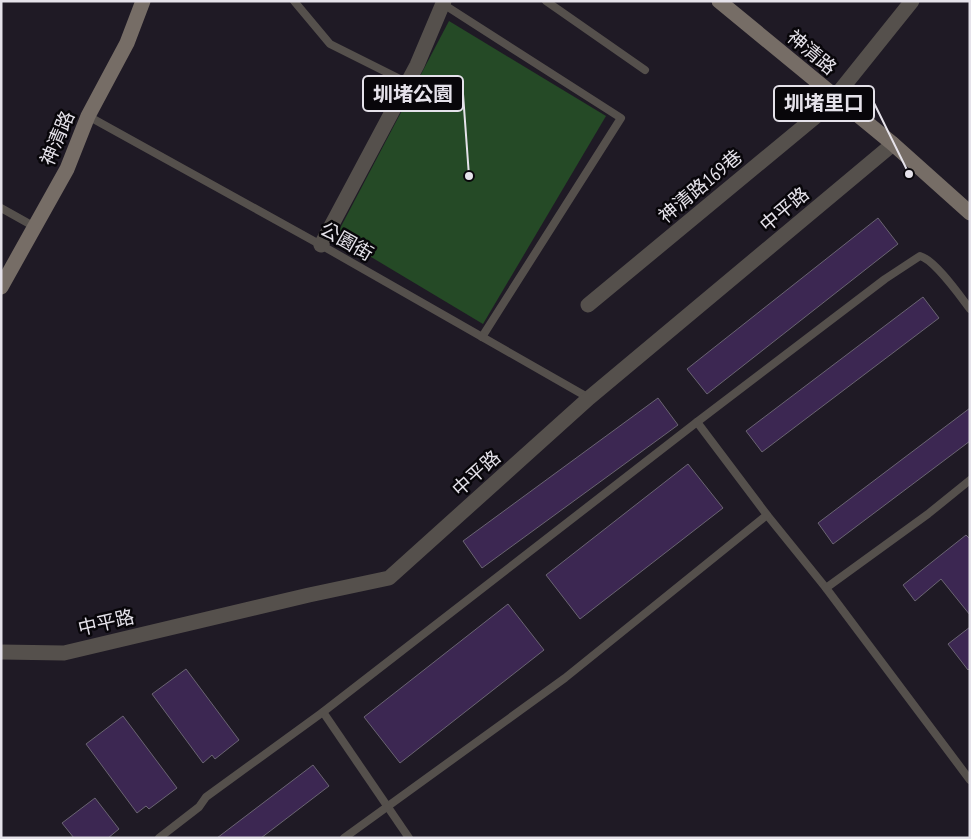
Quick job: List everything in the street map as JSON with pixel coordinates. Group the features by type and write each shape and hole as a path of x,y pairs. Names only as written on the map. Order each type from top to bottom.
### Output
{"street":[{"name":"神清路","path":"1,287 67,169 88,116 127,43 143,1"},
{"name":"神清路","path":"719,1 893,144 970,213"},
{"name":"神清路169巷","path":"588,305 826,108 912,1"},
{"path":"321,245 408,83 443,3"},
{"name":"中平路","path":"1,652 64,653 389,578 589,398 893,144"}],"lane":[{"path":"294,1 330,44 408,83"},
{"path":"546,1 646,70"},
{"path":"443,3 621,118 482,336"},
{"name":"公園街","path":"88,116 321,245 589,398"},
{"path":"1,208 35,227"},
{"path":"159,838 199,807 206,797 322,712 885,279 920,256 926,258 946,279 970,309"},
{"path":"697,422 767,515 826,588 970,780"},
{"path":"826,588 928,514 970,480"},
{"path":"344,838 565,678 767,515"},
{"path":"322,712 409,838"}],"green space":[{"path":"449,21 606,116 483,324 336,236"}],"building":[{"path":"878,218 898,244 707,394 687,369"},
{"path":"923,297 939,318 762,452 746,431"},
{"path":"658,398 678,425 482,568 463,541"},
{"path":"970,408 970,441 833,544 818,523"},
{"path":"688,464 723,508 580,619 546,575"},
{"path":"966,535 970,539 970,615 941,579 915,601 903,585"},
{"path":"508,604 544,650 400,763 364,717"},
{"path":"970,627 970,668 968,670 948,644"},
{"path":"186,669 239,740 215,759 212,755 203,763 152,694"},
{"path":"123,716 177,788 149,809 146,806 137,813 86,744"},
{"path":"313,765 329,786 261,838 217,838"},
{"path":"95,798 119,829 108,838 74,838 62,823"}],"place":[{"name":"圳堵里口","path":"909,174"},
{"name":"圳堵公園","path":"469,176"}]}
